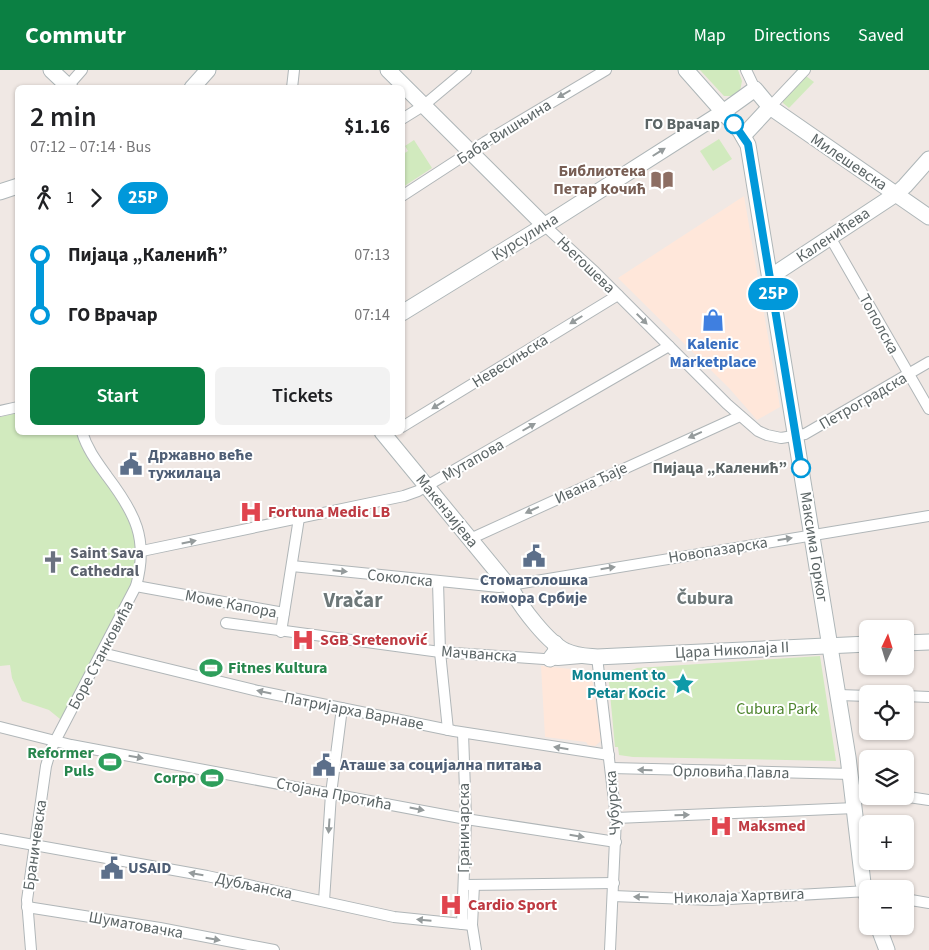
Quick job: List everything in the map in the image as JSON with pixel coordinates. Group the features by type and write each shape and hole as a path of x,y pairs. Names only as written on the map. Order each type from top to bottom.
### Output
{"main road":[{"path":"51,70 68,85"},
{"path":"195,85 208,70"},
{"name":"Његошева","path":"388,70 403,85"},
{"path":"686,70 744,136 770,107"},
{"name":"Његошева","path":"405,87 544,225"},
{"name":"Курсулина","path":"405,311 723,112 755,89"},
{"name":"Милешевска","path":"755,89 770,107 929,217"},
{"name":"Максима Горког","path":"744,136 748,144 830,645 857,785 855,808 864,880"},
{"name":"Каленићева","path":"770,277 896,194 929,159"},
{"path":"0,192 15,187"},
{"name":"Макензијева","path":"388,435 426,487 510,588 534,622 566,651 592,657"},
{"name":"Макензијева","path":"510,588 526,598 554,628 592,657"},
{"path":"914,643 929,642"},
{"path":"550,660 556,651 555,643"},
{"name":"Цара Николаја II","path":"592,657 859,644"},
{"path":"881,935 887,950"}],"street":[{"path":"70,85 82,70"},
{"path":"292,85 294,70"},
{"path":"405,117 423,106 466,70"},
{"name":"Баба-Вишњина","path":"405,194 606,70"},
{"path":"746,70 755,89"},
{"path":"770,107 805,70"},
{"name":"Његошева","path":"544,225 618,295 740,416 758,431 767,435 778,438 795,436"},
{"name":"Тополска","path":"830,237 929,410"},
{"name":"Невесињска","path":"405,425 618,295"},
{"name":"Мутапова","path":"142,551 404,496 426,487 669,346"},
{"name":"Петроградска","path":"795,436 804,434 929,362"},
{"path":"0,412 15,408"},
{"name":"Ивана Ђаје","path":"470,539 740,416"},
{"name":"Боре Станковића","path":"54,741 136,586 142,551 138,527 133,514 120,493 96,462 87,447 83,435"},
{"name":"Новопазарска","path":"510,588 929,516"},
{"path":"284,613 299,518"},
{"name":"Соколска","path":"292,566 510,588"},
{"path":"438,582 440,652 448,730"},
{"name":"Моме Капора","path":"136,586 284,613 281,632 226,623"},
{"name":"Мачванска","path":"281,632 440,652 550,660 592,657"},
{"name":"Патријарха Варнаве","path":"102,653 249,689 448,730 609,755"},
{"name":"Чубурска","path":"592,657 611,768 616,818 610,950"},
{"path":"839,695 859,696"},
{"path":"914,696 929,697"},
{"path":"324,901 331,794 342,708"},
{"name":"Стојана Протића","path":"0,727 54,741 331,794 466,819 616,842"},
{"name":"Граничарска","path":"463,733 469,885 467,924 476,950"},
{"name":"Браничевска","path":"31,950 27,907 46,766 54,741"},
{"name":"Орловића Павла","path":"611,768 857,785"},
{"path":"914,798 929,800"},
{"path":"616,818 855,808"},
{"name":"Дубљанска","path":"0,839 207,876 394,917 467,924"},
{"path":"469,885 614,883"},
{"name":"Николаја Хартвига","path":"613,896 712,900 859,894"},
{"path":"914,900 929,902"},
{"name":"Шуматовачка","path":"27,907 160,928 274,950"}],"shaded area":[{"name":"Kalenic Marketplace","path":"744,196 780,407 757,420 729,388 618,278"},
{"path":"541,666 591,671 601,741 595,746 588,745 586,742 545,737"}],"green space":[{"path":"700,70 738,70 742,81 740,91 735,96 724,96"},
{"path":"806,76 814,82 789,108 783,103 783,100"},
{"path":"719,139 732,159 713,171 700,151"},
{"path":"414,140 432,168 405,186 405,153 408,151 405,146"},
{"path":"15,413 15,435 83,435 133,515 139,575 65,723 49,710 22,701 12,678 10,665 0,666 0,417"},
{"name":"Cubura Park","path":"820,656 836,761 633,757 619,755 618,747 615,747 608,672 629,671 637,668"}],"bus line":[{"name":"25P","path":"734,124 748,144 801,468"}],"place":[{"name":"ГО Врачар","path":"734,124"},
{"name":"Библиотека Петар Кочић","path":"662,180"},
{"name":"Kalenic Marketplace","path":"713,320"},
{"name":"Државно веће тужилаца","path":"131,464"},
{"name":"Пијаца „Каленић”","path":"801,468"},
{"name":"Fortuna Medic LB","path":"251,512"},
{"name":"Стоматолошка комора Србије","path":"534,556"},
{"name":"Saint Sava Cathedral","path":"53,562"},
{"name":"SGB Sretenović","path":"303,640"},
{"name":"Fitnes Kultura","path":"211,668"},
{"name":"Monument to Petar Kocic","path":"683,684"},
{"name":"Reformer Puls","path":"110,762"},
{"name":"Аташе за социјална питања","path":"324,765"},
{"name":"Corpo","path":"212,778"},
{"name":"Maksmed","path":"721,826"},
{"name":"USAID","path":"112,868"},
{"name":"Cardio Sport","path":"451,905"}],"district":[{"name":"Čubura","path":"705,598"},
{"name":"Vračar","path":"353,600"}]}
